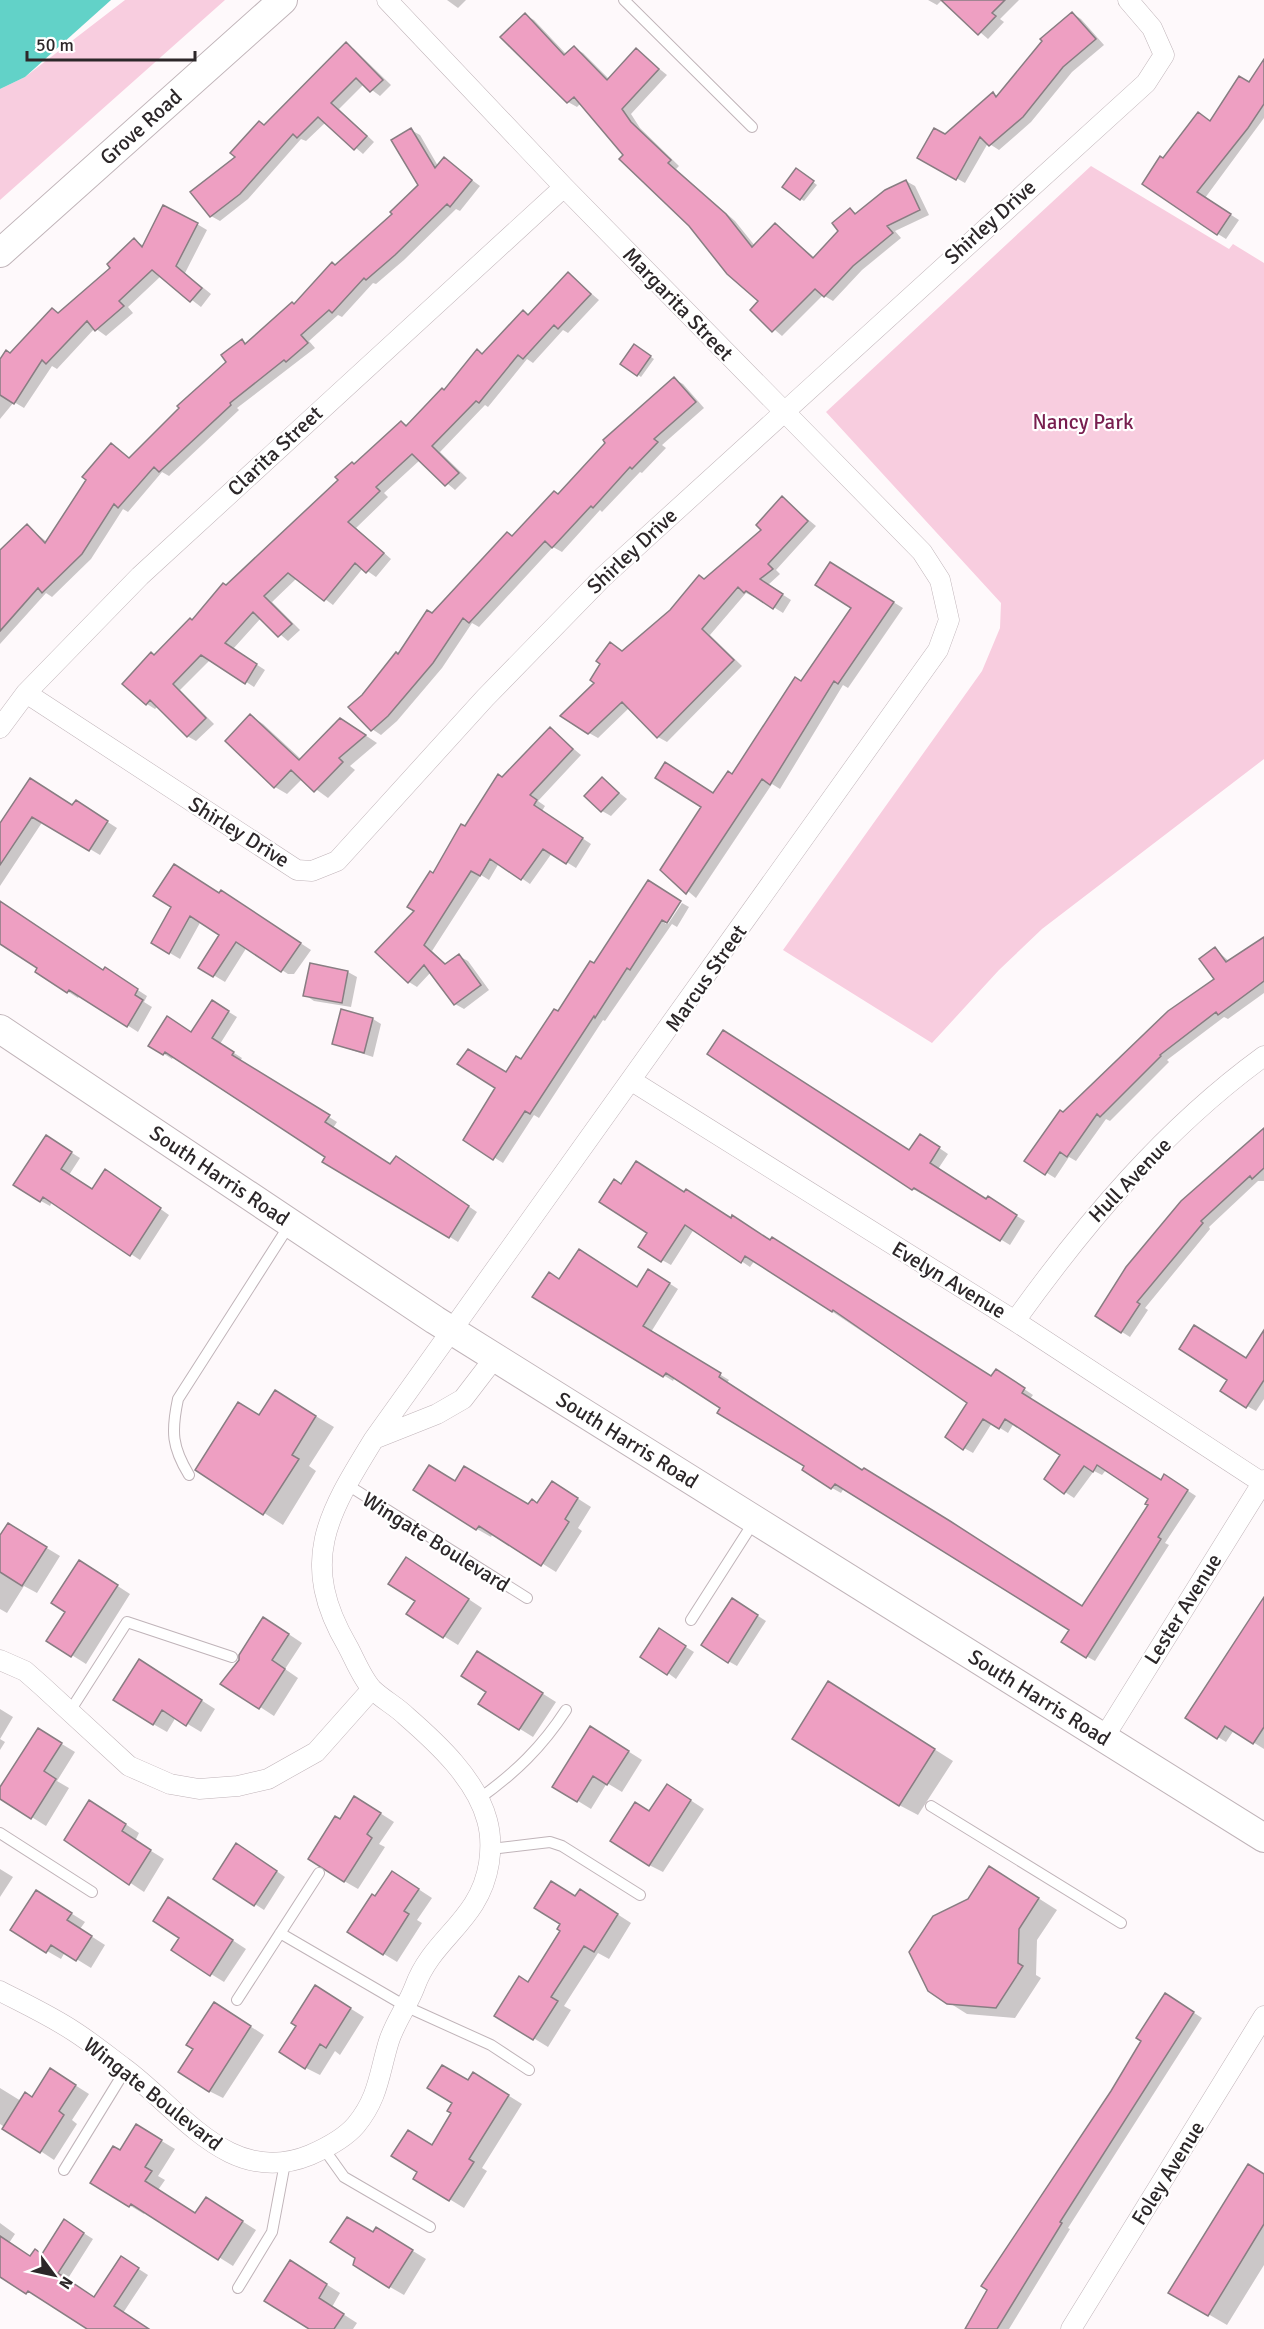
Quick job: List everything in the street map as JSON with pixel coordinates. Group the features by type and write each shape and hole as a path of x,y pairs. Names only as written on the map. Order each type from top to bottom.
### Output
{"main road":[{"name":"Grove Road","path":"0,253 283,0"},
{"name":"South Harris Road","path":"0,1029 453,1331 1264,1838"}],"street":[{"name":"Margarita Street","path":"387,0 564,187 922,552 940,580 949,620"},
{"name":"Shirley Drive","path":"26,693 297,870 312,871 342,857 485,698 603,577 1146,83 1164,55 1152,28 1128,0"},
{"name":"Clarita Street","path":"0,728 26,693 140,576 564,187"},
{"name":"Marcus Street","path":"453,1331 938,650 949,620"},
{"name":"Hull Avenue","path":"1015,1320 1066,1249 1126,1181 1223,1086 1264,1056"},
{"name":"Evelyn Avenue","path":"632,1081 1015,1320 1263,1482"},
{"name":"Wingate Boulevard","path":"0,1991 75,2032 153,2090 190,2127 232,2156 256,2162 285,2163 324,2149 354,2127 371,2102 383,2074 389,2039 407,2007 418,1978 470,1913 485,1885 491,1849 488,1822 480,1798 444,1752 405,1714 372,1689 342,1637 322,1581 321,1558 326,1528 346,1484 374,1439 453,1331"},
{"path":"374,1439 437,1414 463,1399 496,1356"},
{"name":"Lester Avenue","path":"1103,1739 1263,1482"},
{"path":"0,1660 24,1671 129,1766 170,1784 199,1789 238,1786 268,1779 316,1752 372,1689"},
{"name":"Foley Avenue","path":"1071,2329 1264,2016"}],"lane":[{"path":"624,0 752,127"},
{"path":"189,1475 175,1452 174,1418 178,1399 290,1224"},
{"name":"Wingate Boulevard","path":"346,1484 527,1598"},
{"path":"691,1620 755,1520"},
{"path":"70,1711 127,1622 232,1658"},
{"path":"480,1798 521,1767 537,1751 566,1710"},
{"path":"931,1806 1121,1923"},
{"path":"0,1833 92,1892"},
{"path":"491,1849 550,1842 562,1846 640,1895"},
{"path":"237,2000 319,1873"},
{"path":"280,1933 407,2007 491,2045 530,2070"},
{"path":"64,2170 126,2069"},
{"path":"324,2149 344,2177 430,2227"},
{"path":"238,2288 272,2232 285,2163"}],"green space":[{"path":"125,0 225,0 0,200 0,89 25,77"},
{"name":"Nancy Park","path":"1091,166 1229,249 1233,244 1264,263 1264,759 1042,929 999,970 932,1043 783,950 982,671 1000,628 1001,603 826,412"}],"water":[{"path":"0,0 111,0 25,77 0,89"}],"building":[{"path":"941,0 1005,0 992,13 996,16 978,35"},
{"path":"1072,12 1096,39 1063,67 1023,117 989,146 980,137 956,180 917,158 934,128 945,134 993,92 996,97 1042,41 1040,39"},
{"path":"525,13 564,55 574,46 607,80 636,48 659,69 622,109 631,122 671,160 668,163 726,214 752,247 775,223 813,258 838,231 832,223 850,208 855,214 885,190 906,180 920,210 887,226 893,233 853,266 824,297 815,289 772,332 750,310 758,301 727,274 689,226 619,159 623,155 574,97 567,103 500,37"},
{"path":"346,42 383,80 370,92 356,78 331,103 367,136 354,150 318,117 297,138 293,134 240,194 210,217 190,192 235,157 230,153 259,121 264,125"},
{"path":"1264,59 1264,104 1248,128 1197,192 1231,214 1217,235 1142,184 1160,156 1163,158 1198,112 1210,121 1239,76 1249,82"},
{"path":"411,128 435,168 444,157 472,180 450,207 447,204 395,255 366,280 364,278 332,313 329,310 301,335 308,343 230,403 231,405 159,472 154,467 118,508 114,504 82,554 42,593 38,588 0,631 0,550 27,524 45,543 86,480 82,477 111,443 129,458 179,408 177,406 226,362 221,355 242,339 245,344 292,302 294,304 332,262 335,265 392,214 390,212 418,185 391,140"},
{"path":"796,168 814,181 800,200 782,187"},
{"path":"163,205 198,223 176,266 202,288 190,302 152,270 119,301 124,306 95,331 87,321 46,364 42,360 14,404 0,395 0,359 6,350 10,353 52,308 58,313 110,268 107,264 134,238 142,247"},
{"path":"568,272 591,294 558,329 554,325 523,359 518,355 479,403 476,401 432,446 459,473 445,486 412,454 376,487 380,491 348,522 384,553 366,573 355,563 324,601 288,573 264,596 292,624 278,637 253,612 225,643 257,664 245,684 201,655 173,684 206,718 187,737 150,700 146,705 122,684 151,652 154,655 190,618 192,620 223,583 226,585 338,480 335,477 352,462 354,464 401,421 406,426 442,388 444,390 477,349 482,354 523,310 528,315"},
{"path":"634,344 651,356 637,376 620,364"},
{"path":"674,377 696,402 654,439 658,442 632,469 630,467 593,508 591,506 552,548 545,541 469,623 463,618 433,663 388,716 371,731 348,707 362,695 396,652 398,654 427,610 432,613 507,532 512,536 554,491 558,494 605,443 603,440"},
{"path":"782,496 808,521 768,564 773,569 760,579 783,594 773,609 746,591 744,593 738,587 702,629 734,660 657,738 622,702 588,734 560,716 594,683 590,680 600,664 596,661 610,642 622,651 670,610 699,575 704,579 761,530 756,525"},
{"path":"830,562 894,602 838,684 834,681 770,785 762,779 686,894 660,870 701,807 655,778 665,762 713,793 728,771 732,774 795,677 801,681 851,608 815,585"},
{"path":"250,714 299,760 340,718 366,735 339,758 343,762 314,792 291,770 274,788 225,741"},
{"path":"550,727 573,749 530,795 537,800 534,805 583,838 566,864 543,849 521,880 490,859 480,876 471,871 424,945 445,964 459,954 481,985 454,1005 424,965 408,983 375,952 414,911 407,907 430,871 433,873 461,824 465,826 498,774 502,777"},
{"path":"602,777 619,793 601,812 584,796"},
{"path":"30,778 72,805 76,800 108,821 89,851 32,817 0,865 0,823"},
{"path":"174,864 219,893 221,890 301,943 281,972 236,942 213,977 198,968 219,935 190,916 169,954 151,943 171,907 153,896"},
{"path":"648,880 681,901 667,923 662,920 630,970 627,968 530,1114 525,1111 493,1160 463,1140 495,1088 457,1064 468,1049 506,1072 516,1056 521,1059 554,1009 558,1011 590,961 594,963"},
{"path":"0,901 103,970 105,967 138,989 135,995 143,1000 127,1027 69,990 67,993 35,972 37,968 0,944"},
{"path":"1264,937 1264,981 1218,1015 1216,1012 1160,1055 1100,1117 1097,1114 1067,1157 1060,1152 1045,1175 1024,1161 1060,1110 1063,1112 1168,1011 1214,979 1199,959 1215,947 1226,962"},
{"path":"310,963 348,971 342,1003 303,996"},
{"path":"212,1000 229,1011 212,1038 234,1052 232,1055 330,1115 325,1122 390,1164 396,1156 469,1206 449,1238 322,1162 325,1157 165,1052 163,1055 148,1046 167,1016 191,1032"},
{"path":"341,1009 373,1018 364,1053 332,1044"},
{"path":"723,1030 909,1150 920,1134 940,1147 930,1163 986,1199 988,1196 1017,1215 1000,1241 914,1188 912,1190 707,1054"},
{"path":"1264,1128 1264,1168 1252,1179 1250,1176 1201,1221 1203,1223 1137,1302 1140,1304 1121,1333 1095,1316 1126,1267 1181,1201"},
{"path":"46,1135 72,1152 61,1169 92,1189 105,1169 161,1208 130,1256 43,1197 40,1202 13,1185"},
{"path":"636,1161 684,1192 686,1189 770,1240 772,1237 991,1376 996,1369 1025,1388 1022,1393 1161,1480 1164,1474 1188,1490 1158,1537 1161,1539 1086,1658 1061,1642 1069,1630 835,1484 831,1489 802,1470 804,1466 717,1413 720,1408 666,1373 663,1377 532,1297 549,1272 559,1279 579,1249 637,1287 648,1269 670,1283 643,1326 721,1373 719,1377 862,1470 864,1468 950,1521 1082,1606 1148,1505 1145,1504 1148,1499 1097,1465 1093,1472 1084,1466 1064,1494 1044,1479 1060,1455 1005,1419 999,1429 983,1419 963,1450 945,1437 967,1403 833,1310 832,1312 745,1256 741,1263 685,1225 661,1262 638,1247 647,1233 599,1202 614,1179 621,1184"},
{"path":"1194,1325 1246,1358 1264,1330 1264,1380 1246,1408 1220,1391 1227,1380 1179,1349"},
{"path":"275,1390 316,1416 292,1455 299,1459 263,1515 195,1470 238,1402 259,1415"},
{"path":"429,1465 455,1481 464,1466 528,1504 532,1499 537,1503 552,1481 578,1498 565,1519 569,1522 541,1566 479,1526 476,1530 413,1490"},
{"path":"8,1523 47,1547 22,1586 0,1572 0,1535"},
{"path":"406,1557 469,1599 443,1638 406,1614 415,1601 388,1584"},
{"path":"79,1560 118,1585 71,1657 46,1641 65,1612 51,1603"},
{"path":"1264,1597 1264,1727 1253,1744 1225,1726 1217,1739 1185,1718"},
{"path":"732,1598 758,1615 728,1663 701,1645"},
{"path":"263,1617 289,1634 272,1660 285,1669 259,1709 220,1684 239,1660 239,1655"},
{"path":"659,1628 686,1646 667,1675 640,1657"},
{"path":"477,1651 543,1693 519,1730 478,1704 486,1692 461,1676"},
{"path":"139,1659 202,1700 186,1726 162,1710 153,1725 113,1700"},
{"path":"828,1681 935,1749 899,1806 792,1739"},
{"path":"590,1726 629,1751 607,1785 593,1776 577,1802 552,1787"},
{"path":"38,1728 62,1743 44,1771 56,1779 31,1819 0,1799 0,1787"},
{"path":"667,1784 691,1800 649,1866 610,1841 635,1802 649,1811"},
{"path":"354,1796 381,1813 367,1834 372,1838 344,1882 308,1859 335,1816 340,1819"},
{"path":"89,1800 126,1824 122,1831 151,1850 129,1885 64,1840"},
{"path":"236,1843 277,1871 254,1906 213,1879"},
{"path":"989,1866 1039,1898 1019,1929 1018,1963 1023,1966 996,2008 947,2004 928,1991 909,1952 933,1916 968,1899"},
{"path":"392,1871 419,1889 404,1911 409,1914 383,1955 347,1932 372,1894 375,1896"},
{"path":"551,1881 575,1896 580,1889 618,1914 594,1952 584,1946 551,1997 558,2001 533,2040 494,2016 519,1976 528,1982 560,1931 557,1929 560,1924 534,1908"},
{"path":"36,1890 72,1913 67,1920 92,1936 76,1961 51,1945 46,1953 10,1930"},
{"path":"168,1897 233,1940 210,1976 171,1950 179,1938 153,1921"},
{"path":"315,1985 351,2008 326,2048 320,2044 305,2069 279,2052 296,2026 291,2023"},
{"path":"1165,1993 1194,2012 1060,2222 1062,2223 997,2329 965,2329 987,2290 981,2286 1111,2091 1141,2041 1136,2038"},
{"path":"214,2002 251,2026 209,2092 178,2072 193,2049 186,2045"},
{"path":"442,2065 468,2080 473,2072 509,2095 469,2159 474,2162 449,2201 413,2179 417,2172 391,2156 408,2130 432,2145 451,2113 447,2111 452,2103 427,2088"},
{"path":"50,2068 76,2085 59,2111 64,2115 40,2153 2,2129 25,2092 32,2097"},
{"path":"136,2124 162,2140 145,2167 152,2171 145,2181 195,2213 206,2197 243,2221 218,2260 131,2204 129,2207 90,2183 113,2146 120,2150"},
{"path":"1248,2164 1264,2174 1264,2224 1208,2316 1168,2293"},
{"path":"347,2217 373,2232 376,2227 413,2250 389,2288 353,2265 355,2258 330,2242"},
{"path":"64,2219 84,2233 58,2273 94,2297 121,2256 139,2268 114,2306 149,2329 87,2329 28,2291 26,2294 0,2277 0,2236 30,2256 35,2249 42,2254"},
{"path":"290,2260 327,2284 319,2298 344,2314 334,2329 309,2329 264,2301"}]}
